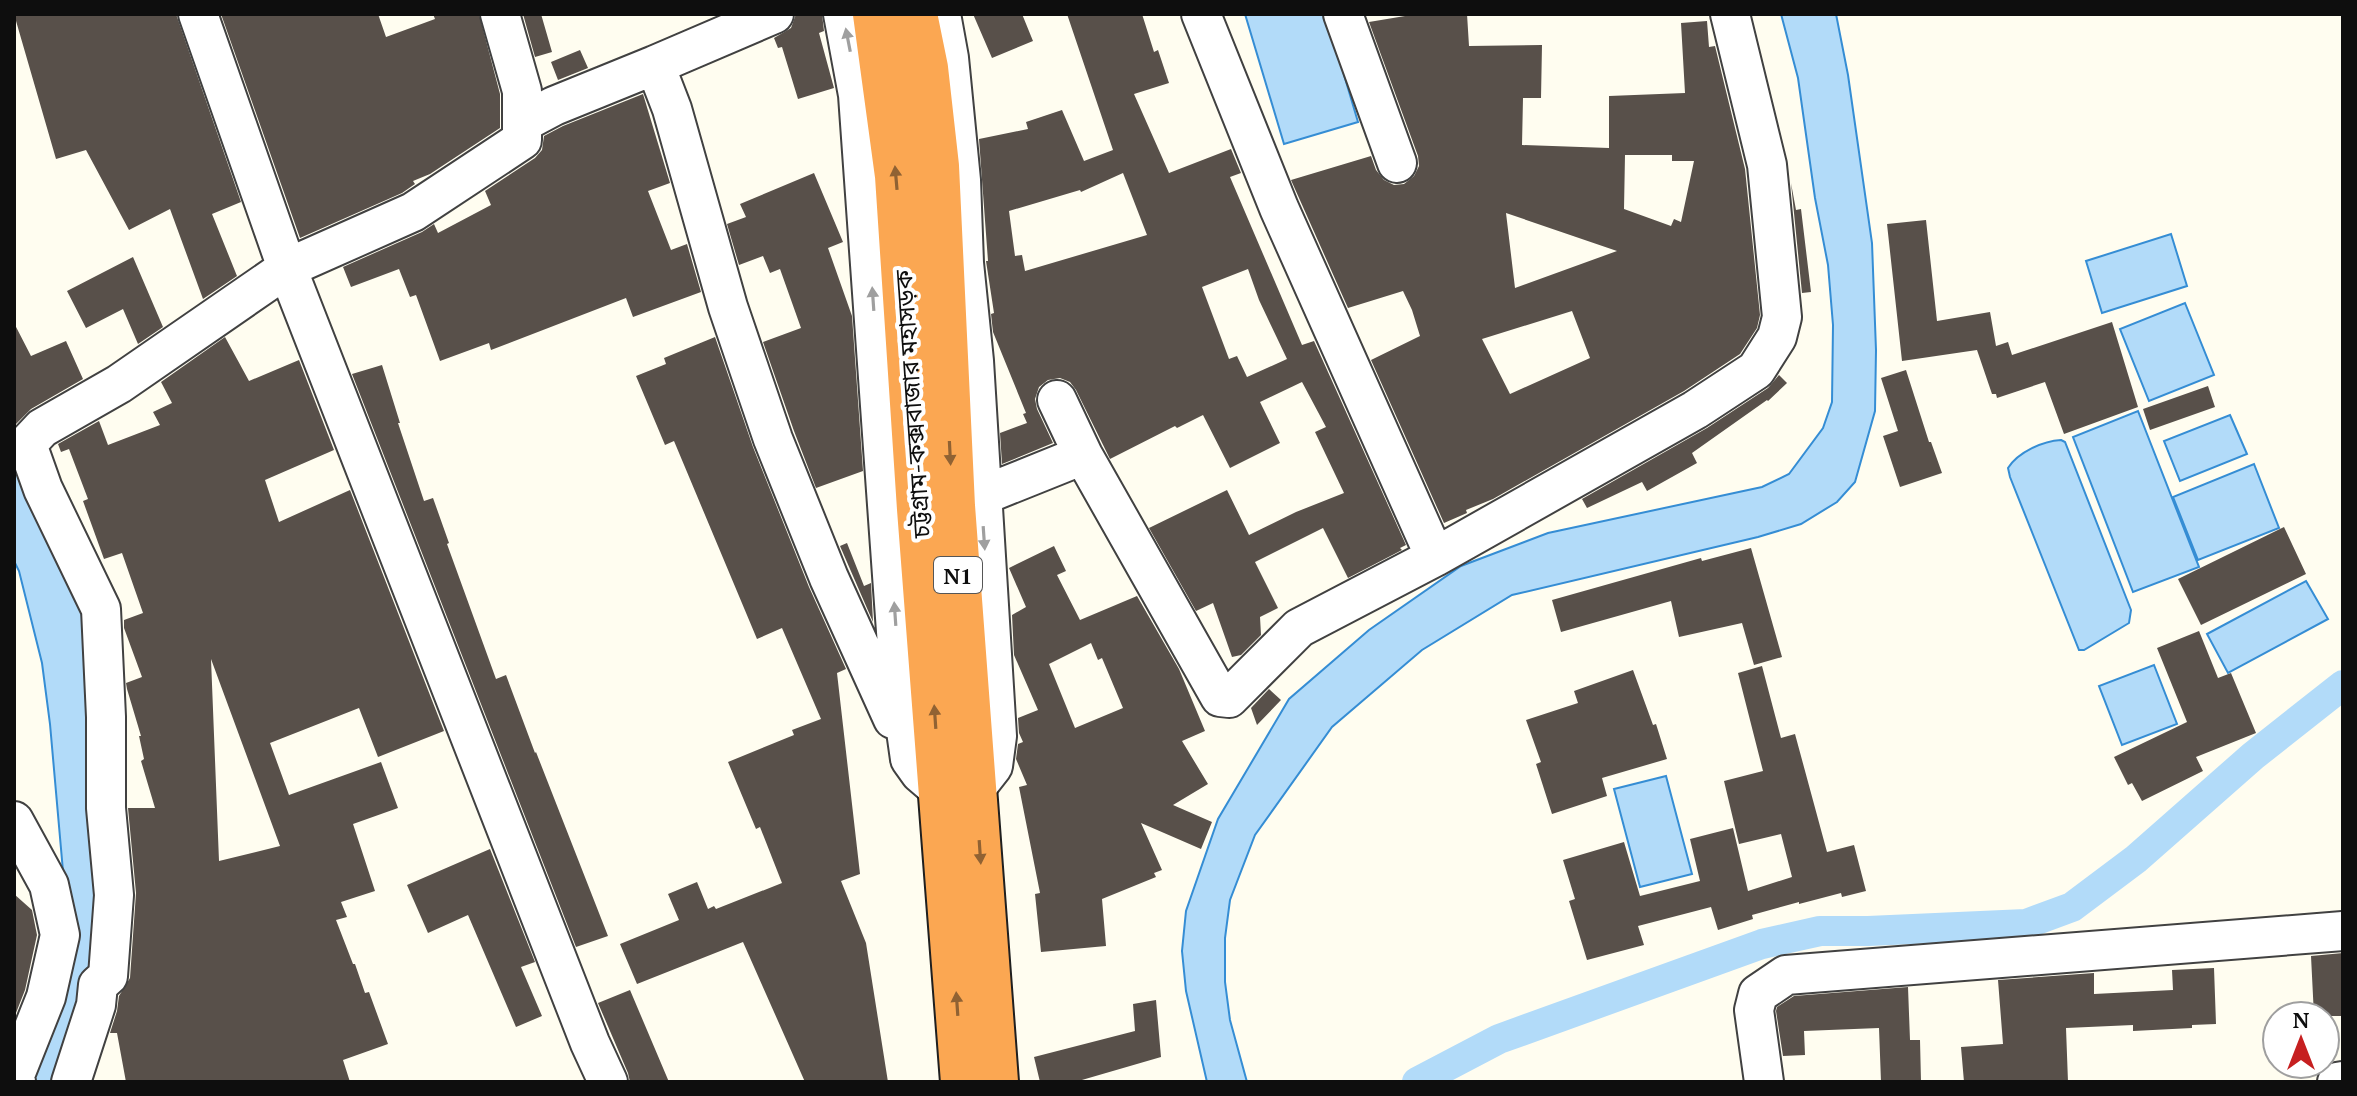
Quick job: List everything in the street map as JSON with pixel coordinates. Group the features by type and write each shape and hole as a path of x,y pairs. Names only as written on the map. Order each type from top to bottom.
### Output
{"highway":[{"name":"চট্টগ্রাম-কক্সবাজার মহাসড়ক","path":"875,14 897,176 883,218 892,348 958,790 996,1082"},
{"name":"চট্টগ্রাম-কক্সবাজার মহাসড়ক","path":"915,14 926,68 956,305 960,376 953,506 963,1082"}],"street":[{"path":"198,14 287,268 608,1082"},
{"path":"71,1082 96,1005 98,985 108,976 114,895 106,808 101,609 43,489 27,444 42,428 119,384 287,268 413,212 522,140 522,91 500,14"},
{"path":"522,123 554,106 774,14"},
{"path":"843,14 883,218"},
{"path":"941,14 949,58 961,180 956,305"},
{"path":"1201,14 1279,208 1435,557"},
{"path":"1343,14 1397,163"},
{"path":"1057,400 1083,455 1220,697 1229,698 1299,628 1435,557 1695,410 1756,370 1777,337 1782,317 1767,165 1730,14"},
{"path":"655,65 672,109 728,307 773,439 829,578 910,759 920,773 958,790 993,766 997,736 981,496 960,376"},
{"path":"892,348 900,688 910,759"},
{"path":"981,496 1083,455"},
{"path":"14,821 49,885 60,935 46,997 15,1075 16,1082"},
{"path":"1764,1082 1754,1010 1758,994 1786,975 2343,931"},
{"path":"2337,1082 2343,1081"}],"water":[{"path":"1245,14 1326,14 1358,122 1284,144"},
{"path":"1781,14 1836,14 1848,75 1872,243 1876,350 1875,411 1855,482 1837,502 1801,524 1512,595 1422,650 1332,727 1255,835 1230,900 1225,938 1225,982 1230,1020 1247,1082 1207,1082 1186,991 1182,951 1186,911 1218,819 1289,699 1369,630 1461,566 1548,533 1762,487 1789,474 1823,428 1832,402 1833,325 1828,265 1798,78"},
{"path":"2171,234 2187,286 2102,313 2086,261"},
{"path":"2185,303 2214,375 2149,401 2120,329"},
{"path":"2138,411 2199,567 2133,592 2073,437"},
{"path":"2230,415 2247,454 2180,481 2164,441"},
{"path":"2061,440 2065,442 2131,610 2129,623 2084,650 2079,650 2008,468 2032,448"},
{"path":"14,463 81,611 89,656 106,942 66,1082 21,1082 65,894 42,663 14,561"},
{"path":"2254,464 2279,528 2198,560 2173,497"},
{"path":"2306,581 2328,619 2228,673 2207,634"},
{"path":"2154,665 2177,724 2122,745 2099,686"},
{"path":"1666,776 1692,874 1640,887 1614,789"}],"building":[{"path":"14,14 176,14 241,202 212,214 237,276 203,299 170,209 129,230 86,150 56,159"},
{"path":"221,14 378,14 386,37 435,19 433,14 479,14 500,94 500,128 430,174 413,181 415,184 402,193 300,238"},
{"path":"523,14 541,14 552,52 535,57"},
{"path":"796,14 822,14 824,31 819,33 834,88 798,99 782,47 778,48 774,38 791,28"},
{"path":"973,14 1022,14 1033,41 992,58"},
{"path":"1067,14 1142,14 1154,52 1158,50 1169,83 1134,94 1169,173 1231,149 1241,173 1230,177 1302,345 1314,341 1406,545 1348,578 1323,528 1255,562 1278,608 1260,617 1261,635 1241,655 1232,657 1213,603 1196,611 1149,528 1227,490 1249,535 1344,493 1315,432 1326,427 1302,382 1260,402 1280,443 1230,468 1203,415 1110,459 1070,382 1060,378 1048,380 1039,387 1035,399 1053,443 1002,464 1000,433 1027,423 1023,414 1026,413 993,332 979,139 1028,129 1026,122 1062,110 1084,161 1113,150","holes":["1123,173 1147,235 1025,271 1022,255 1015,256 1009,211 1081,192","1248,269 1287,359 1247,377 1237,356 1229,359 1202,287"]},
{"path":"1417,14 1467,14 1469,46 1542,45 1541,98 1523,98 1522,145 1609,148 1609,96 1685,93 1681,23 1707,21 1709,47 1715,46 1745,169 1760,315 1757,328 1740,354 1684,391 1493,499 1444,523 1371,360 1420,336 1412,310 1403,291 1348,308 1291,180 1371,156 1384,180 1394,185 1404,184 1414,176 1419,166 1369,22","holes":["1625,155 1672,155 1672,161 1694,161 1681,222 1674,219 1671,226 1624,209","1506,213 1617,251 1515,288","1572,311 1590,358 1510,394 1482,339"]},
{"path":"580,50 588,68 558,80 551,62"},
{"path":"643,94 670,183 648,191 671,250 687,244 701,292 633,317 626,298 491,350 489,343 440,361 416,295 410,297 399,269 351,287 343,267 434,224 438,233 491,205 485,191 535,158 542,150 544,136"},
{"path":"814,173 843,242 828,248 852,316 863,471 816,488 763,342 801,328 780,269 770,273 763,256 739,265 727,224 746,217 740,204"},
{"path":"1791,183 1796,210 1801,209 1811,292 1802,293"},
{"path":"1926,220 1937,321 1990,312 1996,346 2008,342 2012,355 2112,322 2138,407 2064,434 2045,382 1997,398 1996,394 1992,394 1977,350 1902,361 1887,224"},
{"path":"133,257 163,327 138,344 123,309 86,328 67,291"},
{"path":"14,323 31,356 66,341 83,379 31,409 14,426"},
{"path":"225,337 249,381 299,360 334,450 265,480 279,522 350,490 444,731 378,757 359,708 270,743 289,795 381,762 398,808 353,824 375,891 341,902 347,917 336,920 365,993 369,992 388,1044 343,1060 350,1082 126,1082 117,1033 110,1033 119,996 130,978 136,893 128,808 155,808 141,761 144,759 141,736 126,683 142,677 124,628 124,620 143,613 122,553 104,559 83,501 88,499 69,449 61,452 58,444 99,421 108,445 160,425 153,412 172,403 161,382","holes":["211,659 280,846 219,861"]},
{"path":"715,337 753,447 809,587 846,669 837,673 860,874 841,881 866,943 888,1082 805,1082 743,942 637,984 620,944 679,920 668,894 697,882 708,909 714,906 716,909 782,883 760,827 756,829 728,762 794,735 792,730 821,719 782,628 757,639 674,441 665,445 636,376 666,364 664,358"},
{"path":"382,365 424,501 433,498 496,679 506,675 608,936 576,947 352,374"},
{"path":"1906,370 1942,473 1900,487 1883,436 1898,431 1881,378"},
{"path":"1779,375 1787,383 1768,401 1692,453 1697,463 1647,491 1642,482 1587,508 1582,499 1707,428 1768,388"},
{"path":"2208,386 2215,407 2150,430 2143,409"},
{"path":"2284,527 2306,574 2201,625 2178,579"},
{"path":"847,543 864,586 871,583 873,622 840,546"},
{"path":"1054,546 1066,571 1057,575 1080,620 1137,596 1179,669 1205,731 1182,741 1208,784 1173,805 1212,822 1201,849 1141,823 1162,870 1154,873 1156,877 1102,899 1106,946 1041,952 1035,894 1040,893 1019,787 1027,785 1016,759 1018,744 1023,742 1018,718 1038,710 1014,655 1012,615 1026,607 1009,568","holes":["1091,643 1098,660 1102,658 1123,708 1075,728 1049,664"]},
{"path":"1751,548 1782,657 1754,665 1742,623 1679,637 1671,601 1561,632 1552,600 1701,558 1702,561"},
{"path":"2199,631 2218,678 2231,673 2256,733 2196,757 2203,771 2142,801 2132,783 2128,785 2114,757 2187,722 2157,648"},
{"path":"1762,666 1781,738 1795,734 1827,852 1854,845 1866,891 1799,902 1752,915 1753,919 1718,930 1711,907 1638,926 1644,945 1587,960 1569,901 1575,899 1563,860 1624,842 1640,896 1700,881 1690,839 1733,828 1748,891 1792,877 1781,834 1739,844 1724,781 1763,771 1738,673"},
{"path":"1633,670 1667,759 1602,778 1607,796 1552,814 1536,764 1541,762 1526,720 1578,703 1574,691"},
{"path":"1269,689 1281,700 1257,725 1251,708"},
{"path":"490,849 535,962 521,967 542,1016 516,1027 468,915 428,933 407,885"},
{"path":"14,894 32,910 37,935 25,990 14,1018"},
{"path":"2343,953 2343,1016 2341,1000 2313,1000 2311,956"},
{"path":"2214,968 2216,1024 2133,1031 2133,1025 2066,1028 2068,1082 1964,1082 1961,1047 2003,1044 1998,980 2094,973 2094,994 2173,990 2172,970"},
{"path":"1908,987 1910,1040 1920,1040 1921,1082 1881,1082 1879,1028 1804,1031 1805,1055 1783,1056 1776,1011 1777,1007 1794,996"},
{"path":"630,990 669,1082 630,1082 598,1003"},
{"path":"1156,1000 1161,1057 1075,1082 1040,1082 1034,1057 1135,1031 1133,1004"}],"waterway":[{"path":"1417,1082 1499,1039 1762,944 1820,931 2026,924 2072,907 2136,859 2253,756 2343,685"}]}
